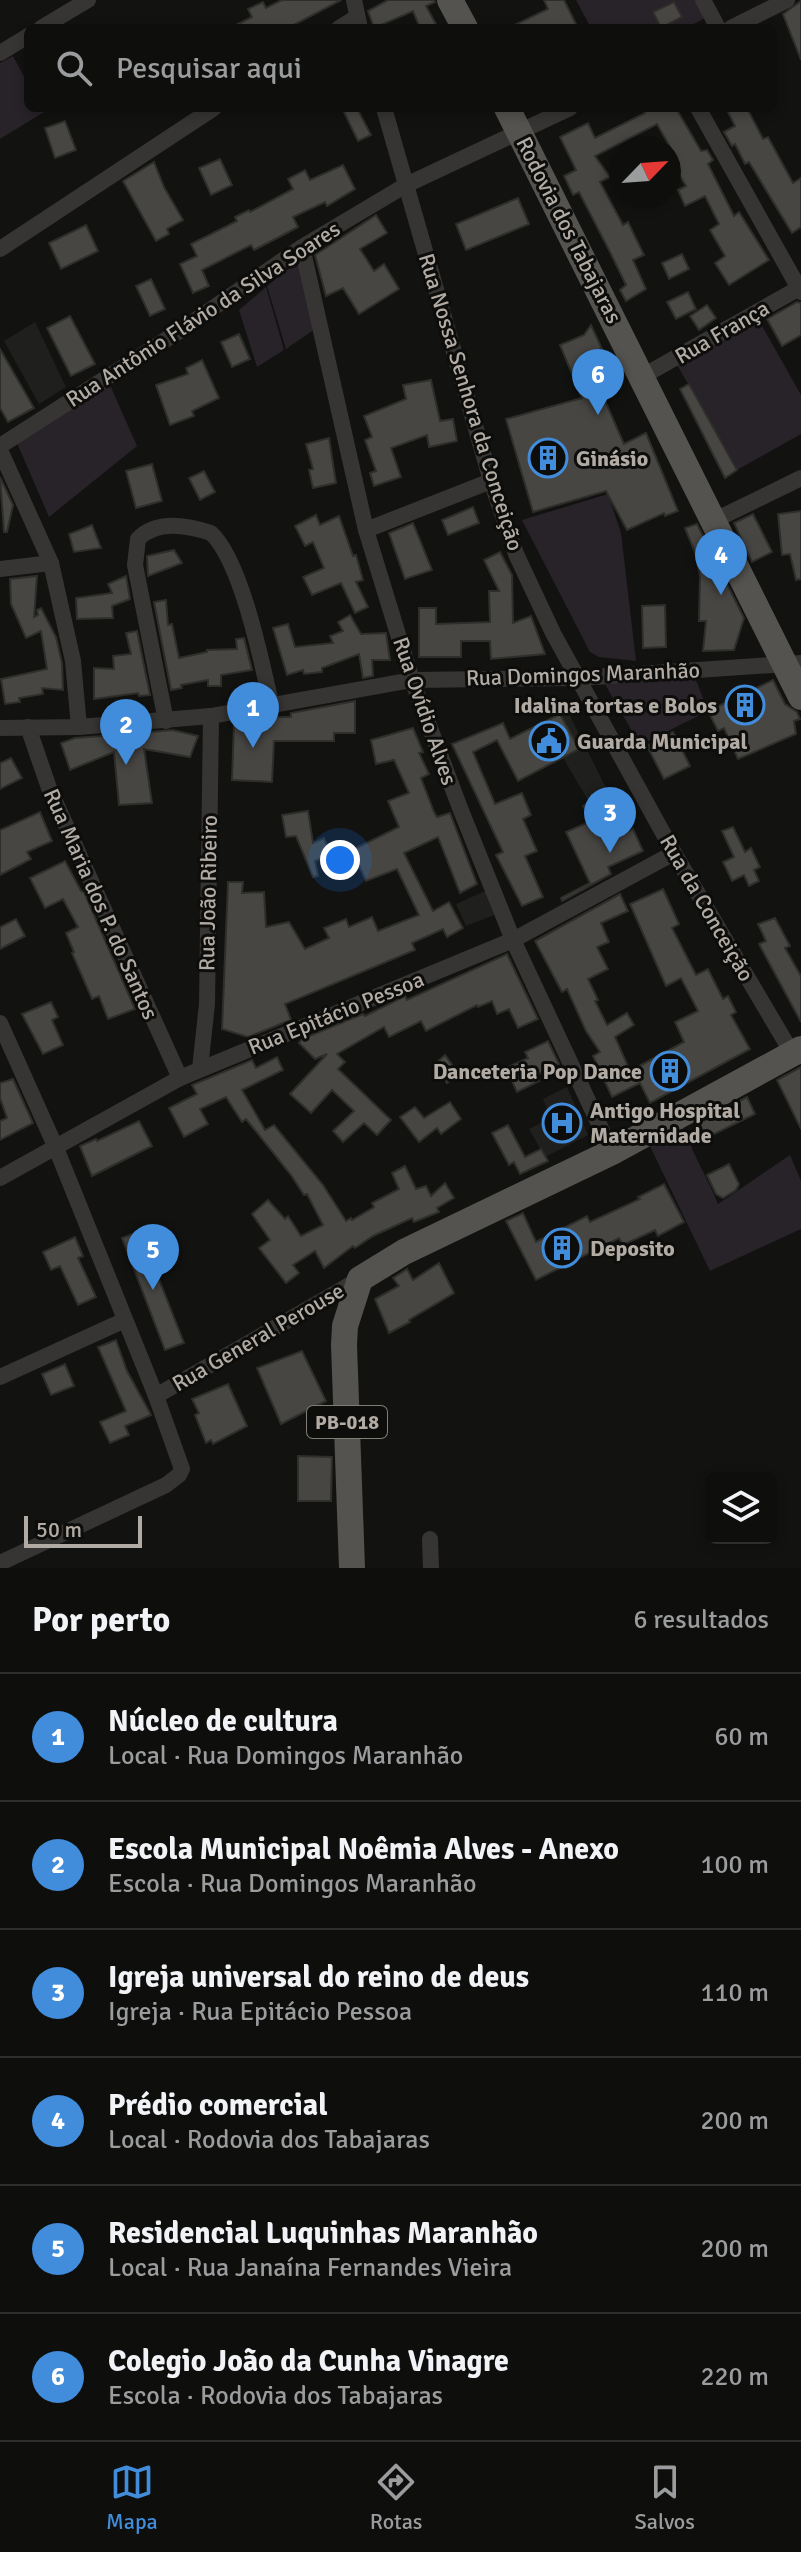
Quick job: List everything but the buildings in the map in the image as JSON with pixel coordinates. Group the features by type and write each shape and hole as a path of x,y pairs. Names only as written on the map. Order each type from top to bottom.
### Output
{"main road":[{"path":"450,0 463,24"},
{"name":"Rodovia dos Tabajaras","path":"509,112 715,520 793,663 801,697"},
{"path":"360,1279 404,1252 612,1152 796,1051"},
{"name":"PB-018","path":"352,1568 344,1345 345,1326 360,1279"}],"street":[{"path":"48,24 88,0"},
{"path":"703,0 716,24"},
{"path":"739,24 787,0"},
{"path":"0,53 24,38"},
{"path":"0,249 208,112"},
{"name":"Rua Nossa Senhora da Conceição","path":"385,112 491,481 516,554 532,591 579,678"},
{"name":"Rua Antônio Flávio da Silva Soares","path":"0,448 302,247 406,185 562,112"},
{"path":"700,112 800,289"},
{"name":"Rua Ovídio Alves","path":"302,247 366,530 412,680 513,940 612,1152"},
{"name":"Rua França","path":"643,376 800,289"},
{"path":"0,448 51,563 73,661 79,727"},
{"path":"715,520 801,478"},
{"path":"366,530 491,481"},
{"path":"166,721 135,565 138,539 149,530 163,526 211,533 229,559 260,655 272,707"},
{"path":"0,569 51,563"},
{"name":"Rua Domingos Maranhão","path":"0,728 79,727 211,716 412,680 579,678 793,663"},
{"name":"Rua da Conceição","path":"579,678 674,853 796,1051"},
{"name":"Rua João Ribeiro","path":"200,1069 207,1004 211,716"},
{"name":"Rua Maria dos P. do Santos","path":"28,727 49,788 180,1078"},
{"name":"Rua Epitácio Pessoa","path":"0,1178 180,1078 513,940 674,853"},
{"path":"0,1023 56,1148 181,1460 179,1475 166,1485 0,1563"},
{"name":"Rua General Perouse","path":"156,1396 360,1279"},
{"path":"0,1377 125,1320"},
{"path":"430,1539 431,1568"}],"shaded area":[{"path":"576,0 698,0 707,17 694,24 589,24"},
{"path":"13,56 24,77 24,112 44,112 0,139 0,63"},
{"path":"302,258 318,327 286,349 267,286"},
{"path":"266,287 284,350 257,367 239,310"},
{"path":"757,317 801,395 801,434 737,470 676,363"},
{"path":"35,322 66,387 39,404 4,341"},
{"path":"110,385 137,446 49,517 17,443"},
{"path":"608,494 621,533 636,661 599,657 590,652 522,520"},
{"path":"602,679 696,680 708,711 640,745"},
{"path":"567,710 608,792 589,802 562,756 515,737"},
{"path":"485,891 497,914 466,926 456,904"},
{"name":"Antigo Hospital Maternidade","path":"567,1087 588,1135 545,1157 529,1129 551,1118 543,1099"},
{"path":"682,1123 718,1204 790,1155 801,1181 801,1229 710,1271 647,1140"}],"place":[{"name":"Colegio João da Cunha Vinagre","path":"598,415"},
{"name":"Ginásio","path":"548,458"},
{"name":"Prédio comercial","path":"721,595"},
{"name":"Idalina tortas e Bolos","path":"745,705"},
{"name":"Guarda Municipal","path":"549,741"},
{"name":"Núcleo de cultura","path":"253,748"},
{"name":"Escola Municipal Noêmia Alves - Anexo","path":"126,765"},
{"name":"Igreja universal do reino de deus","path":"610,853"},
{"name":"Danceteria Pop Dance","path":"670,1071"},
{"name":"Antigo Hospital Maternidade","path":"562,1123"},
{"name":"Deposito","path":"562,1248"},
{"name":"Residencial Luquinhas Maranhão","path":"153,1290"}]}
